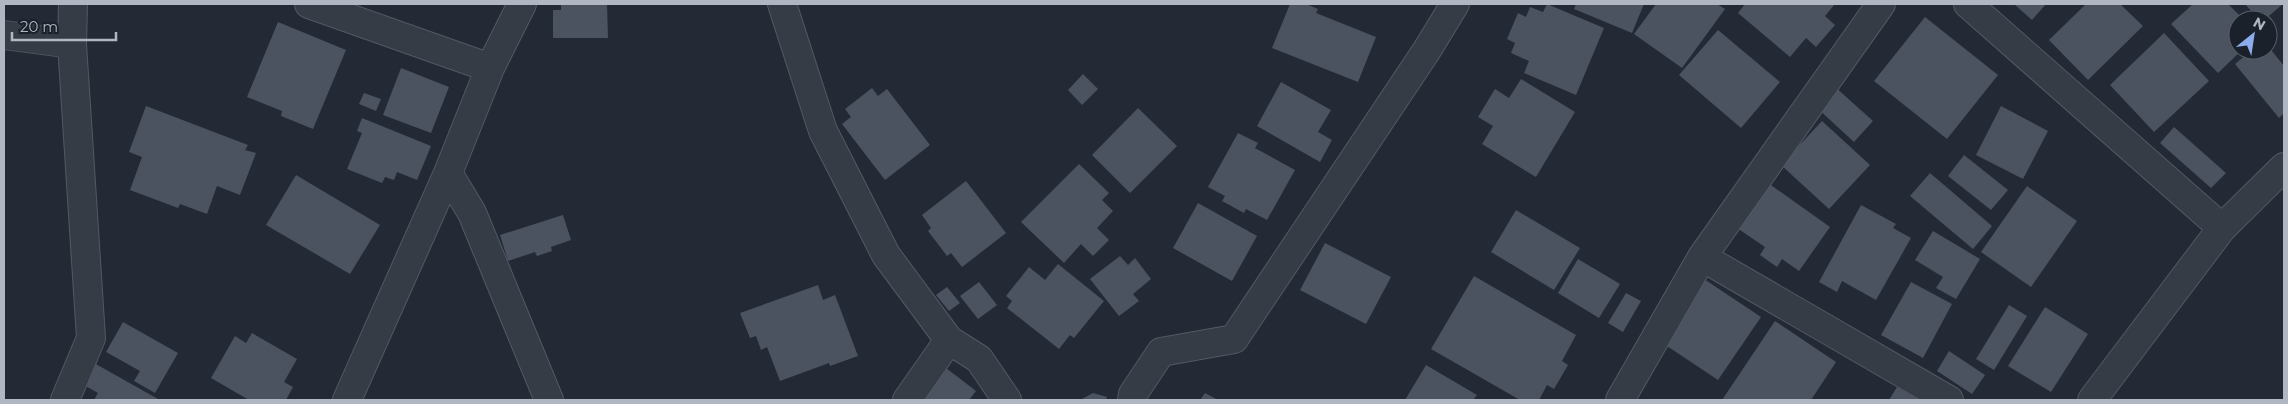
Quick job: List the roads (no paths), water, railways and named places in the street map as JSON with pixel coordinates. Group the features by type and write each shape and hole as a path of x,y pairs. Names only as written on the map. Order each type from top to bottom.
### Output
{"street":[{"path":"66,400 91,338 72,44 73,4"},
{"path":"309,4 490,68"},
{"path":"347,400 448,173 490,68 522,4"},
{"path":"782,4 824,131 886,255 949,340 979,359 1007,400"},
{"path":"1132,400 1132,394 1161,352 1234,339 1427,50 1454,4"},
{"path":"1620,400 1702,257 1881,4"},
{"path":"1968,4 2222,228"},
{"path":"4,35 72,44"},
{"path":"2092,400 2222,228 2284,167"},
{"path":"448,173 472,214 549,400"},
{"path":"1702,257 1949,400"},
{"path":"907,400 949,340"}]}
